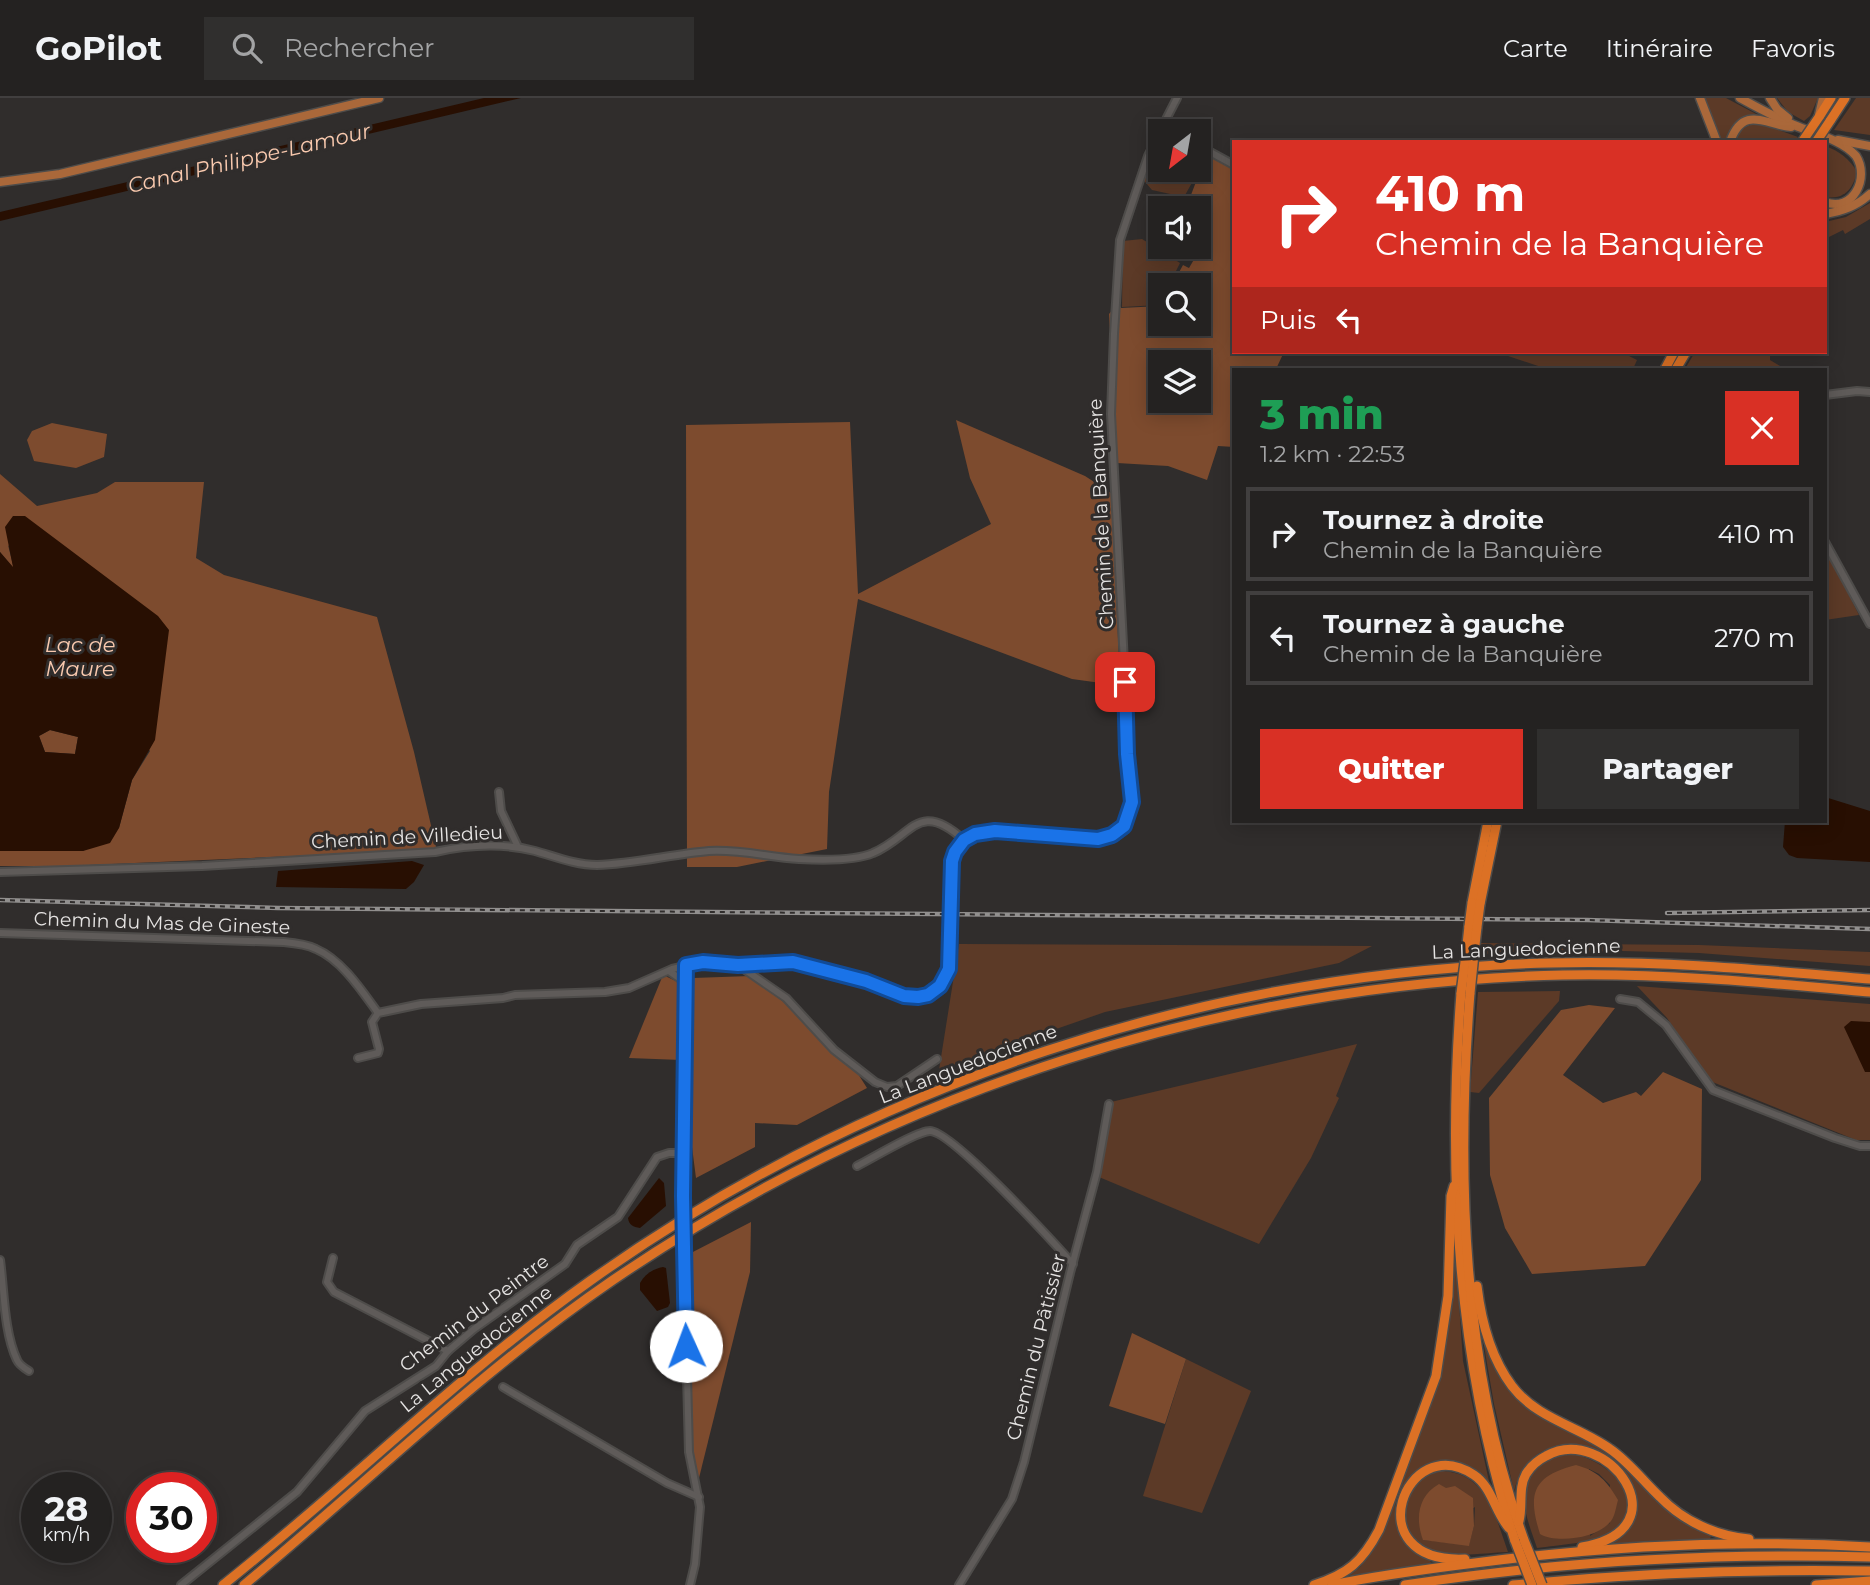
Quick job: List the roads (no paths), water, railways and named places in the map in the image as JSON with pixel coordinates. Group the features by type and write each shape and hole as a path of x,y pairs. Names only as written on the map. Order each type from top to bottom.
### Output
{"highway":[{"path":"1803,140 1831,98"},
{"path":"1817,140 1845,98"},
{"path":"1488,823 1454,1099 1456,1178 1466,1330 1476,1394 1532,1585"},
{"path":"1476,904 1496,823"},
{"name":"La Languedocienne","path":"223,1585 484,1362 611,1266 704,1208 787,1161 887,1113 975,1077 1067,1045 1180,1013 1269,993 1400,973 1527,963 1635,962 1708,965 1870,979"},
{"name":"La Languedocienne","path":"244,1585 490,1373 612,1281 707,1221 790,1175 867,1136 991,1084 1091,1051 1210,1019 1304,1000 1407,985 1527,976 1623,975 1707,978 1870,992"},
{"path":"1466,993 1464,1119 1470,1269 1483,1381 1515,1526"},
{"path":"1314,1585 1347,1572 1362,1558 1373,1542 1431,1390 1448,1296 1451,1196 1456,1178"},
{"path":"1470,1269 1476,1279 1493,1350 1507,1379 1528,1401 1547,1416 1608,1447 1634,1469 1662,1500 1694,1523 1714,1532 1772,1543"},
{"path":"1515,1526 1524,1477 1538,1460 1566,1449 1593,1453 1606,1461 1617,1471 1632,1494 1634,1506 1630,1518 1624,1529 1612,1539 1558,1553"},
{"path":"1490,1561 1480,1558 1431,1557 1416,1548 1405,1534 1399,1517 1401,1500 1408,1486 1417,1476 1429,1469 1445,1466 1463,1469 1476,1476 1487,1489 1502,1519 1515,1526"},
{"path":"1520,1540 1542,1585"},
{"path":"1332,1585 1394,1572 1558,1553 1772,1543 1870,1547"},
{"path":"1405,1585 1571,1564 1800,1555 1870,1557"},
{"path":"1513,1585 1591,1577 1687,1572 1870,1571"},
{"path":"1816,1585 1870,1581"}],"main road":[{"path":"0,183 60,174 379,98"},
{"path":"1700,98 1716,140"},
{"path":"1740,98 1801,128 1829,137 1867,144"},
{"path":"1770,98 1782,114 1801,128"},
{"path":"1819,117 1823,98"},
{"path":"1731,140 1735,129 1751,120 1765,120 1784,127 1801,128"},
{"path":"1827,202 1840,204 1849,201 1861,188 1864,177 1863,168 1855,156 1829,137"},
{"path":"1827,215 1842,211 1870,194"}],"street":[{"name":"Chemin de la Banquière","path":"1166,119 1177,98"},
{"path":"1211,152 1232,163"},
{"name":"Chemin de la Banquière","path":"964,840 975,834 995,831 1098,839 1118,832 1128,819 1132,802 1127,754 1111,414 1113,347 1120,240 1148,158"},
{"path":"1827,395 1870,392"},
{"path":"1827,546 1870,624"},
{"path":"499,792 501,811 518,847"},
{"name":"Chemin de Villedieu","path":"0,872 202,866 435,852 469,846 518,847 573,862 597,865 737,850 799,859 825,859 873,853 923,821 939,822 953,829 964,840"},
{"path":"358,1058 378,1053 372,1022 378,1013 421,1004 515,995 605,992 629,988 686,965 703,962 738,965 793,962 866,981 904,996 928,995 940,986 949,969 951,878 955,852 964,840"},
{"name":"Chemin du Mas de Gineste","path":"0,933 284,942 305,945 334,960 378,1013"},
{"path":"686,965 683,1196 689,1452 701,1507 690,1585"},
{"path":"738,965 786,998 834,1049 876,1082 887,1087 897,1086 937,1059"},
{"path":"669,971 686,983"},
{"path":"1620,999 1638,1002 1666,1025 1713,1090 1835,1138 1860,1146 1870,1146"},
{"name":"Chemin du Pâtissier","path":"959,1585 1015,1490 1101,1156 1109,1104"},
{"path":"857,1166 922,1133 937,1133 984,1171 1073,1264"},
{"name":"Chemin du Peintre","path":"181,1585 298,1492 365,1411 436,1366 448,1351 474,1329 565,1264 577,1245 618,1217 657,1157 668,1153 684,1153"},
{"path":"333,1258 327,1282 334,1292 448,1351"},
{"path":"0,1260 9,1331 15,1354 18,1363 29,1371"},
{"path":"503,1387 667,1483 699,1497"}],"water":[{"name":"Canal Philippe-Lamour","path":"484,98 521,98 0,221 0,212"},
{"name":"Lac de Maure","path":"13,516 25,516 158,616 169,630 155,740 132,780 119,828 110,843 83,851 0,851 0,552 13,567 5,527","holes":["50,730 78,737 75,754 45,752 39,736"]},
{"path":"1827,798 1870,811 1870,862 1797,858 1789,855 1783,847 1785,823 1827,823"},
{"path":"412,861 424,865 414,882 406,889 276,887 278,871"},
{"path":"1851,1021 1870,1022 1870,1072 1865,1072 1844,1027"},
{"path":"659,1178 664,1183 666,1206 640,1228 633,1226 628,1218"},
{"path":"666,1268 670,1303 668,1307 657,1311 640,1290 640,1283 650,1272"}],"railway":[{"path":"0,900 278,908 1587,920 1870,929"},
{"path":"1667,913 1870,910"}]}
